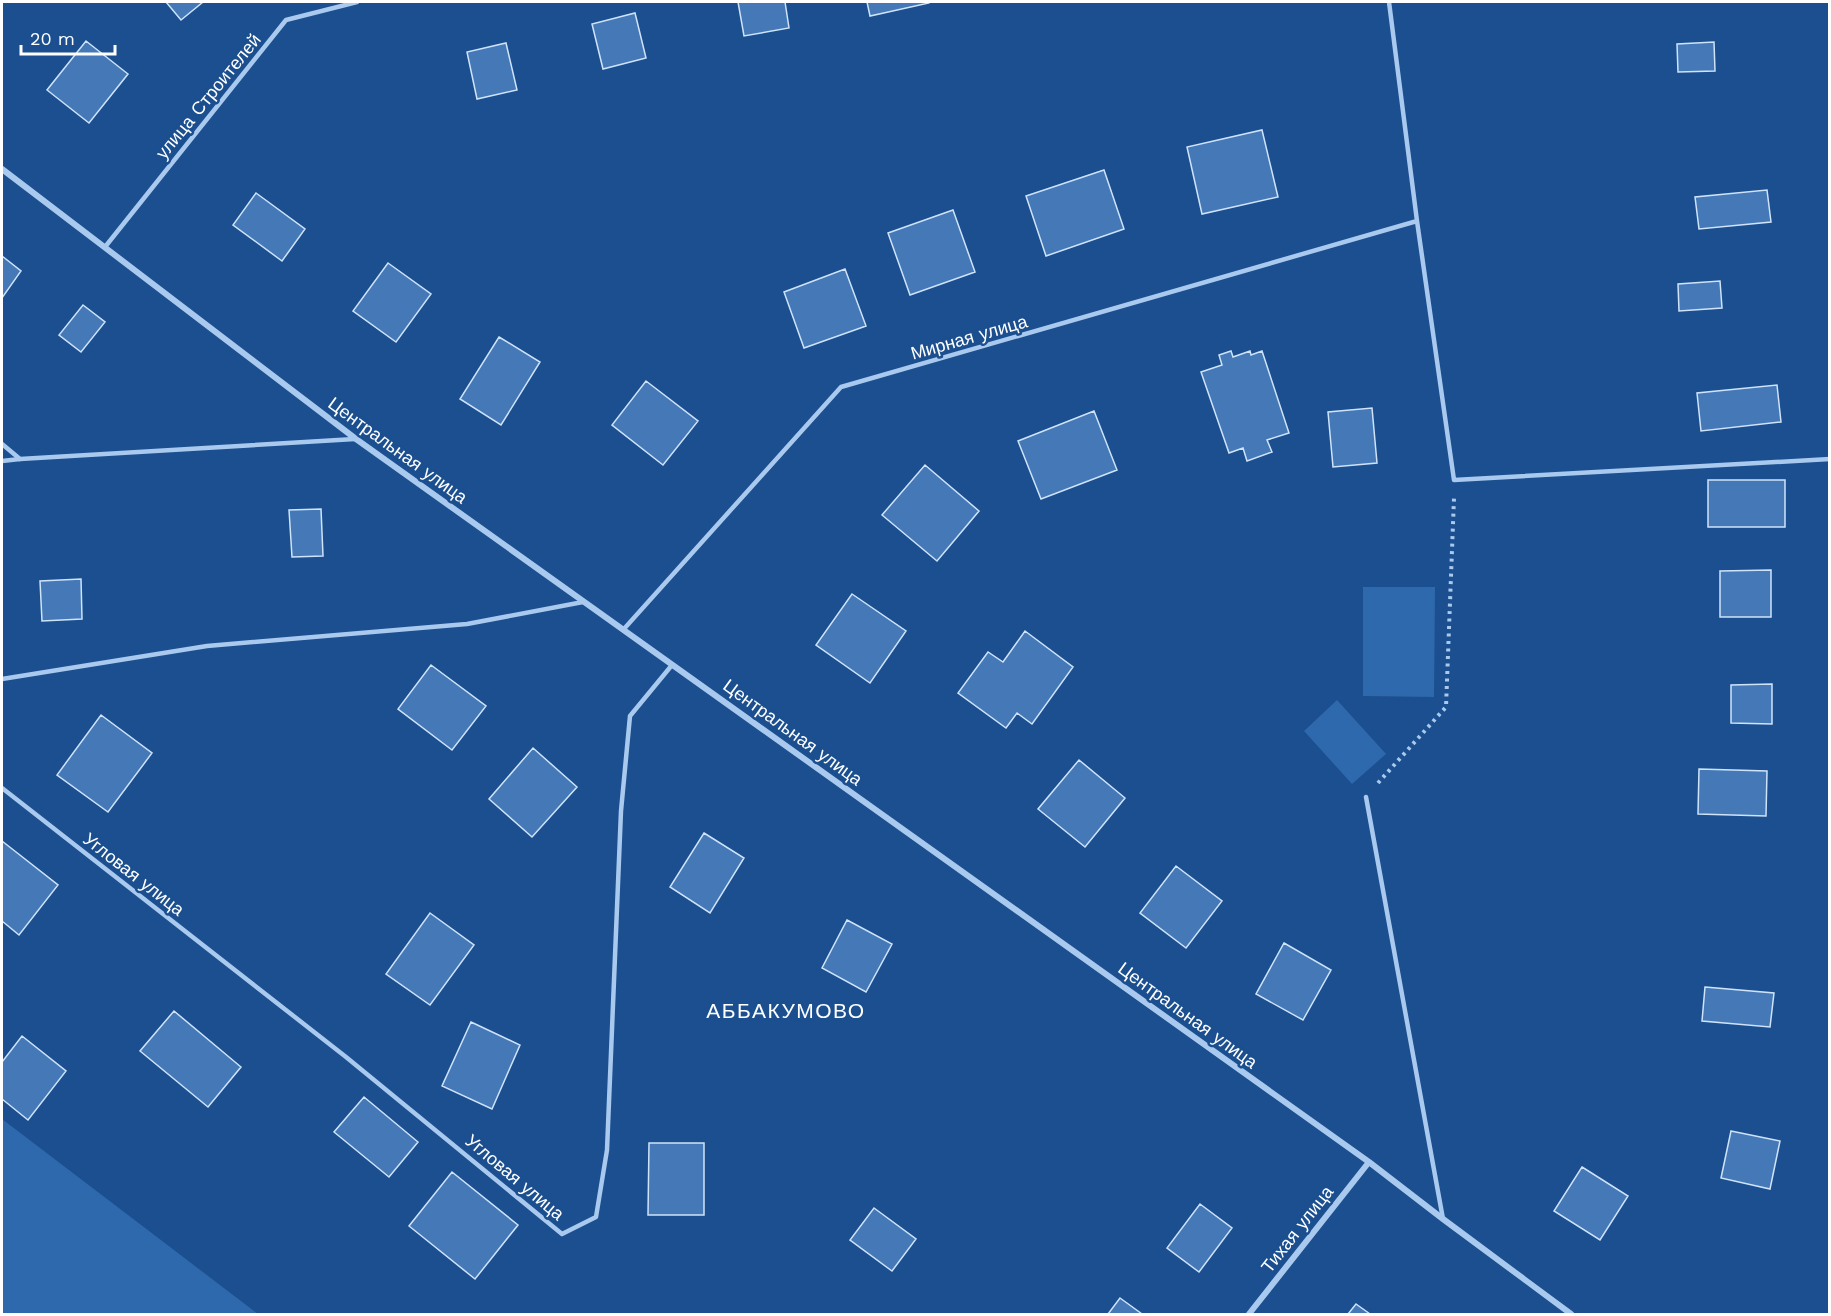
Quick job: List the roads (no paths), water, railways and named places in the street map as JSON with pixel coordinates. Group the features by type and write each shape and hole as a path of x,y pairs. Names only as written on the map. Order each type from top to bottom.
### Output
{"street":[{"name":"Центральная улица","path":"2,170 356,439 1369,1162 1443,1220 1571,1314"},
{"name":"Тихая улица","path":"1249,1314 1369,1162"}],"lane":[{"name":"улица Строителей","path":"105,247 286,20 357,2"},
{"path":"1389,2 1454,480 1830,459"},
{"name":"Мирная улица","path":"623,630 841,387 1417,221"},
{"path":"2,461 356,439"},
{"path":"2,444 20,459"},
{"path":"2,679 207,646 467,624 584,602"},
{"name":"Угловая улица","path":"2,788 346,1056 562,1234 596,1217 607,1150 621,811 630,716 672,664"},
{"path":"1366,797 1443,1220"}],"district":[{"name":"АББАКУМОВО","path":"786,1010"}]}
